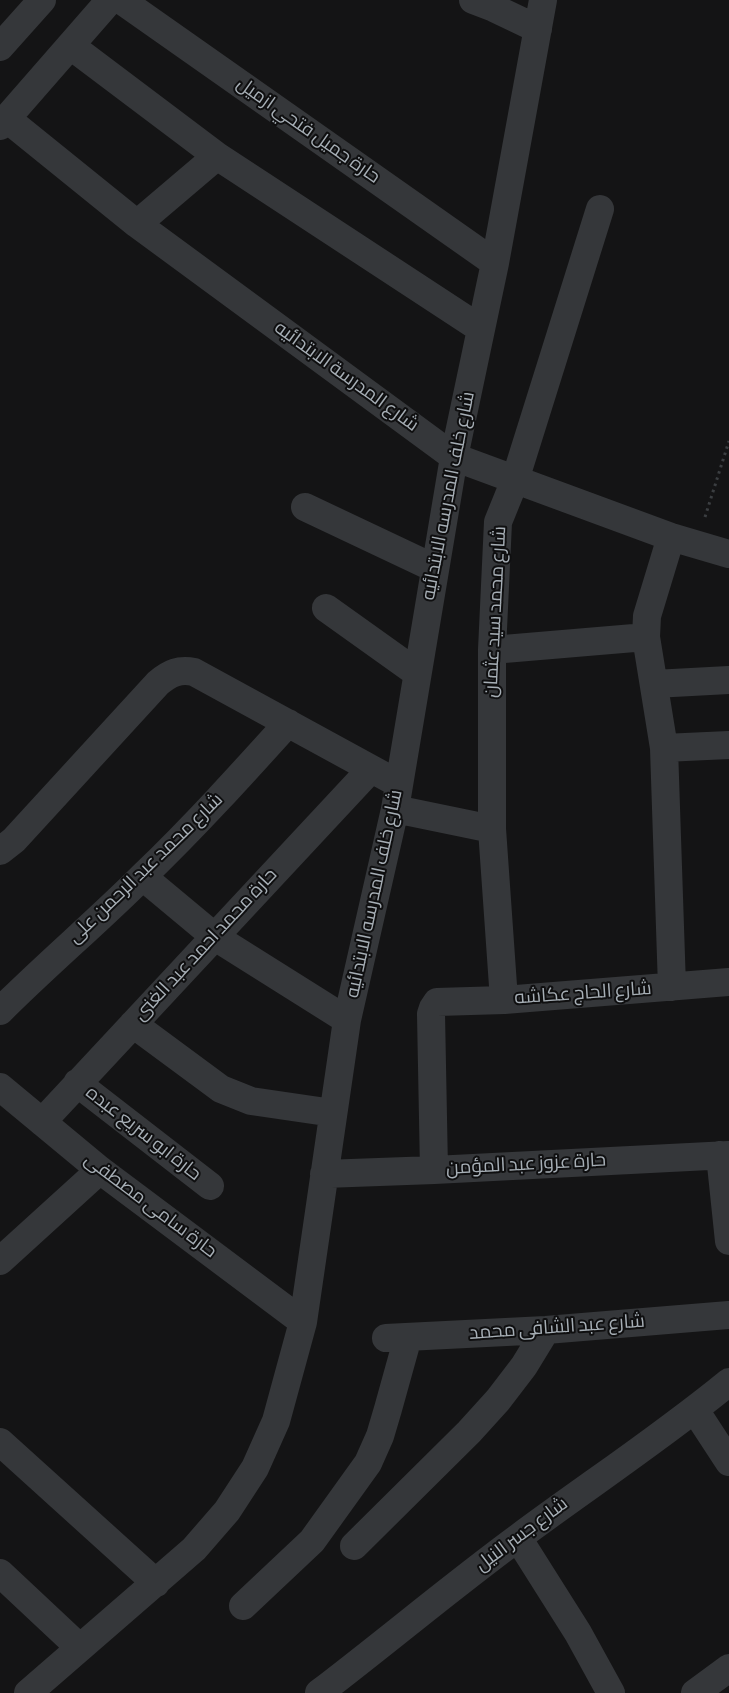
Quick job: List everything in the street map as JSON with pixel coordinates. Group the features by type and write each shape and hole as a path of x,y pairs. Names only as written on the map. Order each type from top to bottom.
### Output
{"street":[{"path":"0,47 42,0"},
{"path":"4,122 110,0"},
{"name":"حارة جميل فتحي ازميل","path":"121,0 495,263"},
{"path":"473,0 538,29"},
{"name":"شارع خلف المدرسه الابتدائيه","path":"28,1693 194,1550 227,1511 255,1468 276,1421 303,1322 347,1020 397,797 454,457 495,263 543,0"},
{"path":"71,46 217,156 481,329"},
{"name":"شارع المدرسة الابتدائيه","path":"4,122 138,224 454,457 670,537 729,554"},
{"path":"138,224 217,156"},
{"name":"شارع محمد سيد عثمان","path":"504,1000 492,829 492,650 498,522 515,480 600,209"},
{"path":"305,507 434,568"},
{"path":"670,537 647,616 646,637 664,748 672,987"},
{"path":"326,608 417,672"},
{"path":"492,650 646,637"},
{"path":"0,851 14,840 158,683 176,671 187,670 202,675 371,769 397,797 492,829"},
{"path":"654,684 729,680"},
{"name":"شارع محمد عبد الرحمن على","path":"0,1011 40,971 143,877 198,821 288,723"},
{"path":"664,748 729,745"},
{"name":"حارة محمد احمد عبد الغنى","path":"42,1122 371,769"},
{"path":"143,877 215,936 347,1020"},
{"name":"شارع الحاج عكاشه","path":"434,1170 431,1014 437,1002 504,1000 729,982"},
{"path":"133,1024 221,1089 251,1101 333,1113"},
{"name":"حارة ابو سريع عبده","path":"78,1083 210,1186"},
{"name":"حارة سامى مصطفى","path":"3,1094 42,1122 100,1170 303,1322"},
{"path":"724,1155 729,1241"},
{"name":"حارة عزوز عبد المؤمن","path":"324,1174 724,1155"},
{"path":"0,1261 100,1170"},
{"name":"شارع عبد الشافى محمد","path":"243,1606 312,1541 368,1463 383,1427 397,1338 546,1330 729,1316"},
{"path":"354,1546 475,1426 524,1366 546,1330"},
{"name":"شارع جسر النيل","path":"319,1693 347,1685 407,1623 518,1538 695,1410 729,1382"},
{"path":"695,1410 729,1462"},
{"path":"0,1442 156,1583"},
{"path":"518,1538 578,1633 611,1693"},
{"path":"0,1573 80,1648"},
{"path":"695,1693 729,1668"}],"path":[{"path":"697,544 729,441"}]}
